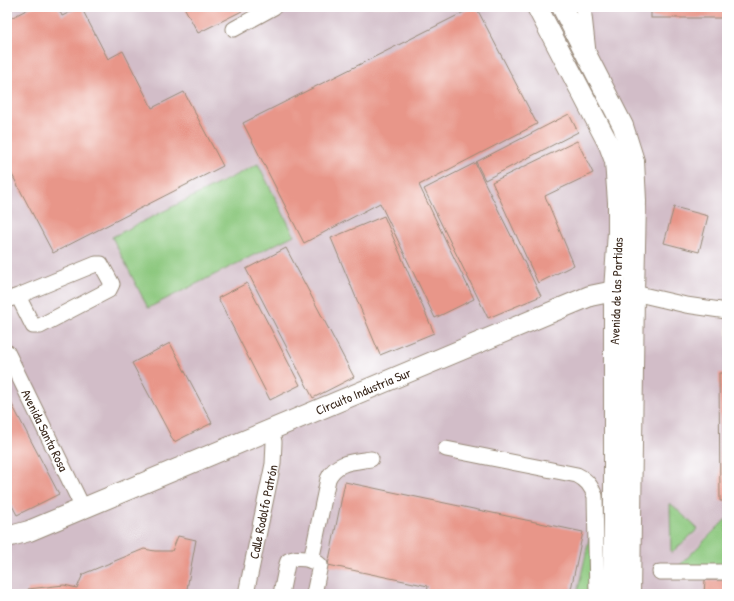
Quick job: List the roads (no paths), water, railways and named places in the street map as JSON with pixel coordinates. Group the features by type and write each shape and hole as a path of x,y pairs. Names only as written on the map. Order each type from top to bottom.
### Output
{"main road":[{"name":"Avenida de las Partidas","path":"537,7 609,145 615,161 618,224 614,291 614,594"},
{"name":"Avenida de las Partidas","path":"562,7 623,126 634,161 636,201 630,594"},
{"name":"Circuito Industria Sur","path":"7,537 30,531 590,296 614,291 634,293"}],"street":[{"path":"234,29 274,7"},
{"path":"583,7 589,60"},
{"path":"96,264 101,264 112,284 109,290 36,327 33,326 12,298 96,264"},
{"name":"Circuito Industria Sur","path":"634,293 686,305 727,311"},
{"name":"Avenida Santa Rosa","path":"7,352 83,508"},
{"name":"Calle Rodolfo Patrón","path":"246,594 272,464 274,442 272,429"},
{"path":"446,448 577,475 586,480 592,488 595,496 597,594"},
{"path":"311,561 328,478 331,471 339,465 371,459"},
{"path":"281,594 288,561 295,558 317,562 320,565 314,594"},
{"path":"660,572 727,572"}]}
